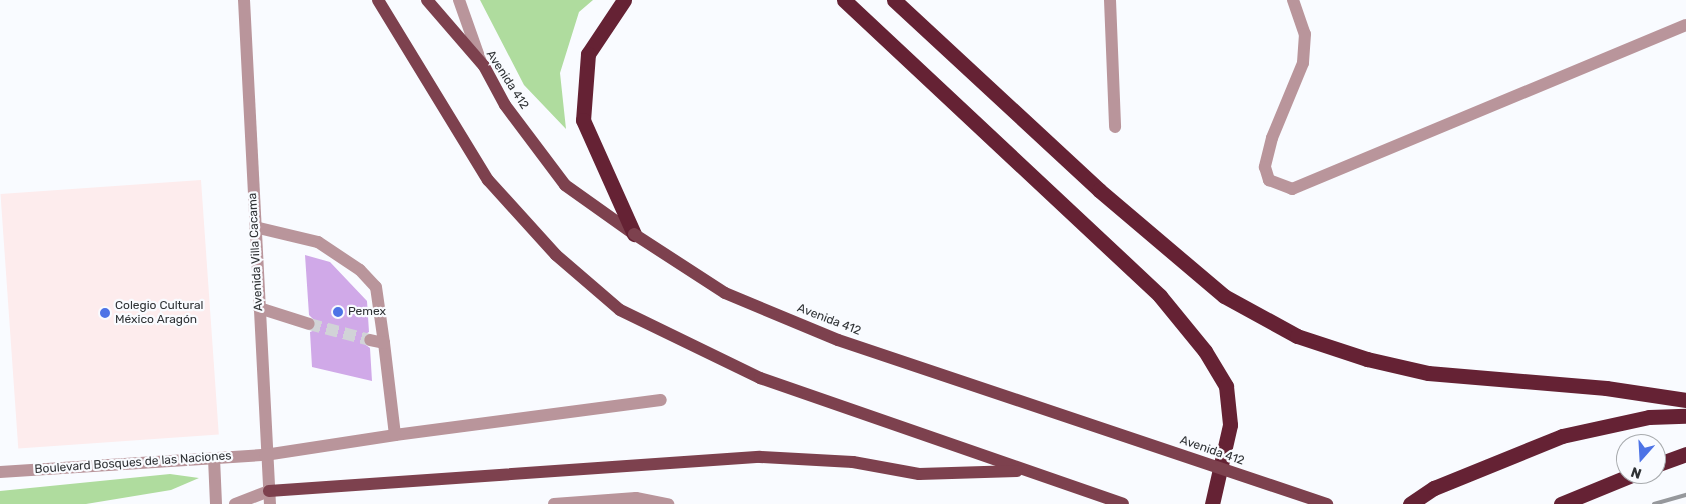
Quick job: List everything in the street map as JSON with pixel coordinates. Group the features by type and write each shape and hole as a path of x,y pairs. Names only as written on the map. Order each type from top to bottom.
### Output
{"highway":[{"path":"624,0 588,54 583,120 634,234"},
{"path":"844,0 1160,296 1205,351 1226,386 1230,424 1212,504"},
{"path":"894,0 1099,190 1224,296 1297,336 1367,360 1428,373 1606,388 1686,400"},
{"path":"1410,504 1470,472 1562,436 1649,417 1686,416"},
{"path":"1666,461 1686,454"},
{"path":"1561,504 1616,481"}],"main road":[{"path":"378,0 488,180 556,254 620,310 760,378 1123,504"},
{"name":"Avenida 412","path":"427,0 484,66 505,105 565,184 634,234 725,293 838,340 1327,504"},
{"path":"269,491 503,476 760,456 853,462 919,474 1025,471"}],"street":[{"name":"Avenida Villa Cacama","path":"244,0 270,504"},
{"path":"459,0 484,66"},
{"path":"1110,0 1115,127"},
{"path":"1293,0 1305,34 1303,63 1272,138 1265,167 1269,180 1292,189 1686,25"},
{"path":"255,226 318,242 360,270 376,287 394,435"},
{"path":"259,308 309,324"},
{"path":"370,340 384,343"},
{"name":"Boulevard Bosques de las Naciones","path":"0,472 266,455 394,435 661,400"},
{"path":"214,458 216,504"},
{"path":"234,504 269,491"},
{"path":"554,504 636,498 668,504"}],"shaded area":[{"name":"Colegio Cultural México Aragón","path":"201,180 219,434 18,448 0,194"}],"green space":[{"path":"480,0 593,0 579,12 560,73 566,129 524,85"},
{"path":"170,474 199,478 171,490 86,504 0,504 0,491"}],"building":[{"name":"Pemex","path":"305,255 330,262 367,301 369,332 364,335 362,342 370,348 372,381 312,367 310,332 315,330 317,323 309,315"}],"tunnel":[{"path":"309,324 370,340"}],"railway":[{"path":"1654,504 1686,495"}],"place":[{"name":"Pemex","path":"338,312"},
{"name":"Colegio Cultural México Aragón","path":"105,313"}]}
